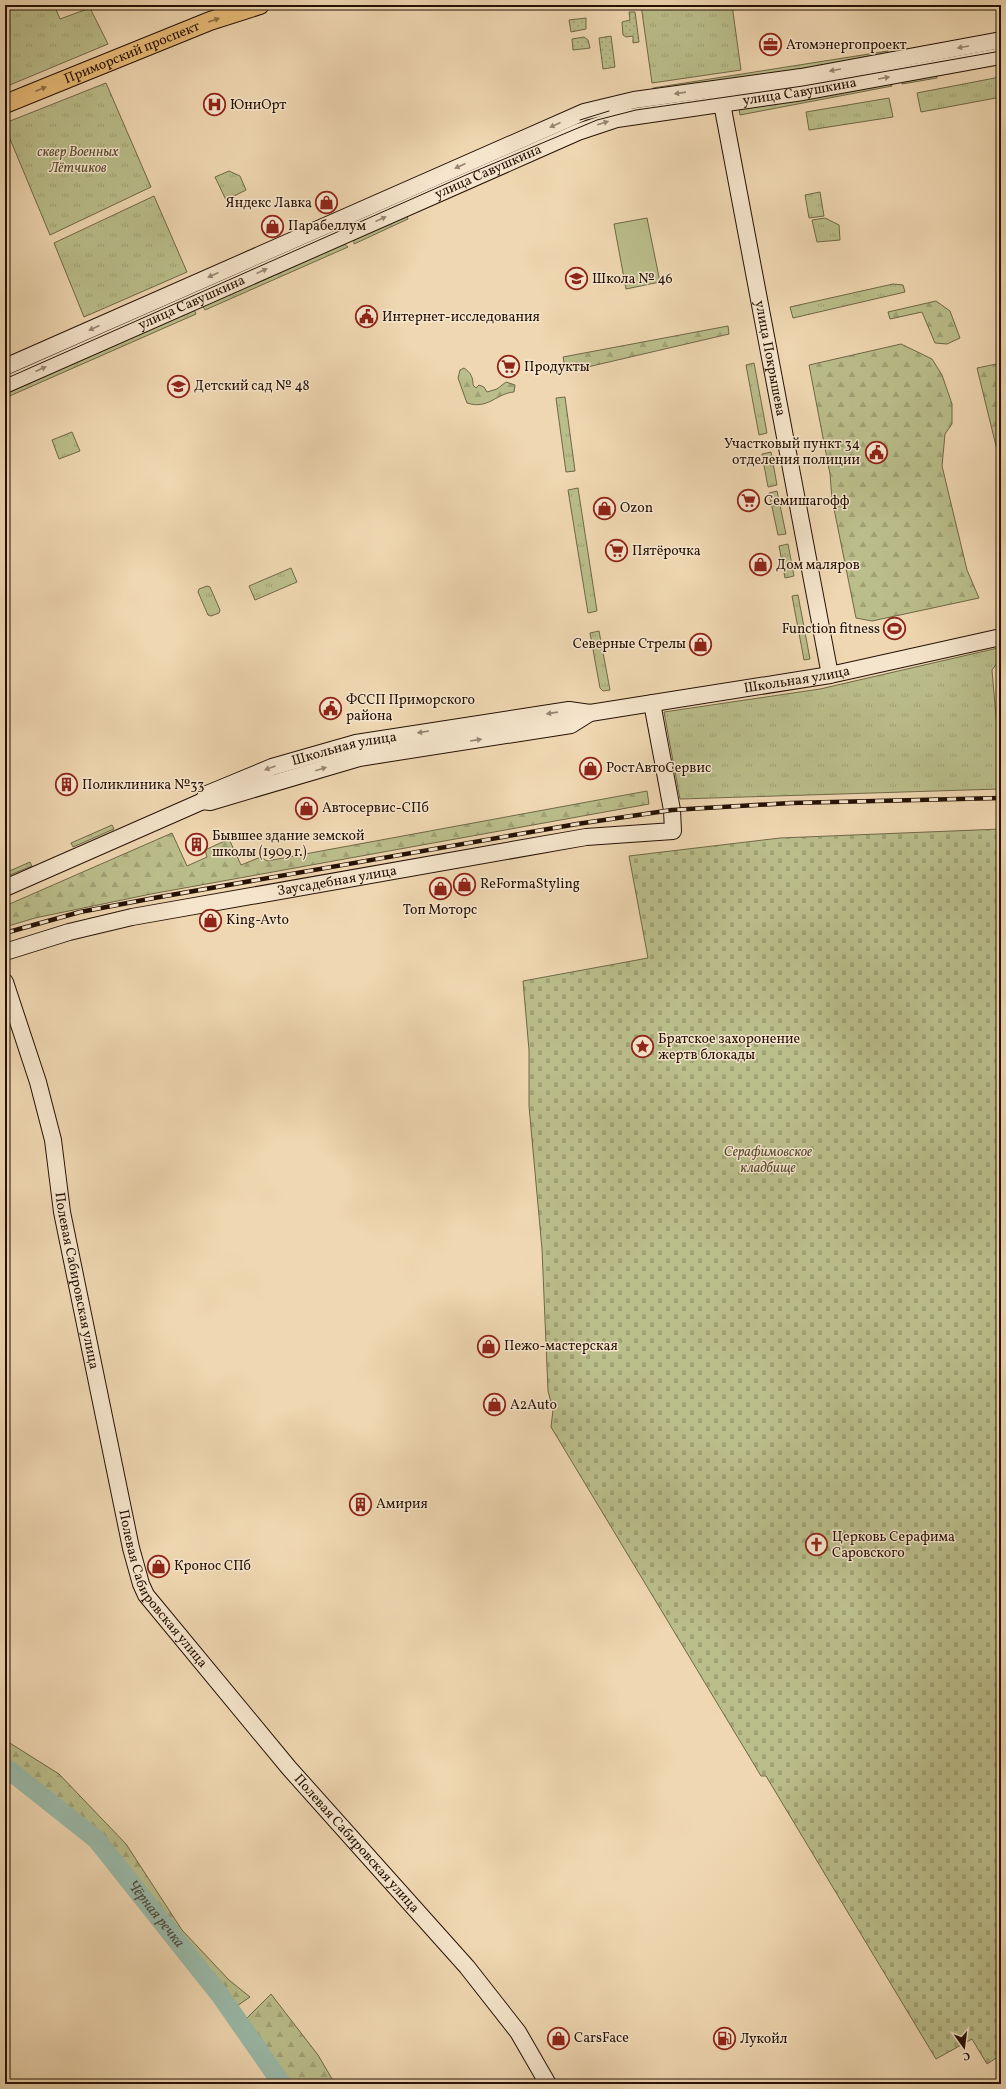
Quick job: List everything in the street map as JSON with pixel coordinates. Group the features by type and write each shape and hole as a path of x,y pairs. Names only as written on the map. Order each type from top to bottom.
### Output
{"main road":[{"name":"Приморский проспект","path":"5,104 210,21 260,5"}],"street":[{"name":"улица Савушкина","path":"5,385 578,132 630,116 801,76 1001,40"},
{"name":"улица Савушкина","path":"5,367 571,117 615,104 720,96 803,92 1001,56"},
{"name":"улица Покрышева","path":"720,96 830,675"},
{"name":"Школьная улица","path":"5,888 203,801 207,794 272,767 356,743 569,710 590,713 830,675 1001,637"},
{"name":"Заусадебная улица","path":"5,952 69,932 132,917 586,838 673,830 672,810 652,703"},
{"name":"Полевая Сабировская улица","path":"5,982 38,1082 53,1140 66,1235 131,1548 141,1584 146,1595 288,1768 467,1967 518,2032 548,2084"}],"green space":[{"path":"5,5 54,5 60,19 90,8 108,44 5,87"},
{"path":"641,5 732,5 741,70 652,83"},
{"path":"629,12 635,12 639,42 633,43 633,36 626,37 623,35 622,22 630,20"},
{"path":"586,18 586,29 571,32 569,20"},
{"path":"611,36 615,67 603,69 599,38"},
{"path":"584,37 588,40 590,48 573,50 572,39"},
{"path":"888,51 889,57 654,93 653,88"},
{"path":"936,72 937,78 902,84 902,78"},
{"path":"1000,77 1001,97 921,112 917,93"},
{"path":"890,80 892,86 740,115 739,108"},
{"name":"сквер Военных Лётчиков","path":"106,83 151,187 50,235 5,127 5,123"},
{"path":"889,98 893,117 809,130 806,112"},
{"path":"229,171 240,176 246,190 226,200 215,177"},
{"path":"820,192 824,216 809,218 805,195"},
{"name":"сквер Военных Лётчиков","path":"154,196 187,272 84,317 54,243"},
{"path":"406,213 408,219 354,244 354,240"},
{"path":"647,218 660,282 626,289 614,224"},
{"path":"825,218 839,225 840,240 817,242 812,220"},
{"path":"344,244 348,247 205,310 201,303 304,257 308,260"},
{"path":"893,284 903,285 905,292 793,318 790,307"},
{"path":"936,301 950,311 960,338 947,344 935,343 922,312 890,319 888,312"},
{"path":"193,307 196,314 5,398 5,390"},
{"path":"728,326 729,334 566,372 563,357"},
{"path":"901,344 932,359 942,375 952,404 952,424 945,434 942,466 967,570 979,598 872,621 856,618 832,499 830,474 809,365"},
{"path":"754,363 767,433 759,435 746,365"},
{"path":"1001,363 1001,448 997,450 977,368"},
{"path":"464,368 471,375 473,385 476,388 479,385 484,387 487,392 497,389 506,382 515,385 514,392 502,395 487,403 474,405 467,403 458,378 460,370"},
{"path":"565,397 575,471 566,472 556,398"},
{"path":"72,432 80,451 59,459 52,440"},
{"path":"771,452 777,485 768,487 762,454"},
{"path":"578,488 597,611 588,613 568,490"},
{"path":"777,491 786,534 778,535 769,493"},
{"path":"788,544 794,576 785,578 779,546"},
{"path":"291,568 297,582 255,600 249,586"},
{"path":"207,586 210,587 220,610 219,613 211,616 208,615 198,592 199,589"},
{"path":"798,595 810,659 804,660 792,596"},
{"path":"599,631 610,690 603,691 600,688 590,633"},
{"path":"998,648 1000,659 992,670 1000,763 999,789 680,799 664,712 820,689"},
{"path":"647,791 649,804 151,894 35,918 5,927 5,906 172,833 187,866 207,857 205,850 229,839 241,865 261,857 267,861"},
{"path":"112,825 114,829 73,847 71,843"},
{"name":"Серафимовское кладбище","path":"1001,829 1001,2055 987,2064 972,2039 936,2059 766,1776 761,1776 551,1427 553,1410 548,1391 542,1249 529,1106 529,1050 523,981 648,958 629,856 780,838"},
{"path":"30,862 32,866 5,877 5,873"},
{"path":"5,1740 59,1774 126,1844 182,1930 229,1980 250,1997 234,2008 99,1838 5,1763"},
{"path":"271,1994 318,2055 335,2084 271,2084 237,2028"}],"waterway":[{"name":"Чёрная речка","path":"5,1767 96,1839 220,1995 282,2084"}],"tram line":[{"path":"5,379 466,175 597,120 636,110 803,86 1001,51"},
{"path":"580,120 609,111"}],"railway":[{"path":"5,933 80,912 154,898 577,824 672,810 791,803 1001,798"}],"place":[{"name":"Атомэнергопроект","path":"770,45"},
{"name":"ЮниОрт","path":"214,105"},
{"name":"Яндекс Лавка","path":"327,203"},
{"name":"Парабеллум","path":"273,226"},
{"name":"Школа № 46","path":"577,279"},
{"name":"Интернет-исследования","path":"367,317"},
{"name":"Продукты","path":"509,367"},
{"name":"Детский сад № 48","path":"179,386"},
{"name":"Участковый пункт 34 отделения полиции","path":"876,452"},
{"name":"Семишагофф","path":"748,501"},
{"name":"Ozon","path":"605,508"},
{"name":"Пятёрочка","path":"617,551"},
{"name":"Дом маляров","path":"760,565"},
{"name":"Function fitness","path":"895,629"},
{"name":"Северные Стрелы","path":"701,644"},
{"name":"ФССП Приморского района","path":"330,708"},
{"name":"РостАвтоСервис","path":"590,768"},
{"name":"Поликлиника №33","path":"67,785"},
{"name":"Автосервис-СПб","path":"307,808"},
{"name":"Бывшее здание земской школы (1909 г.)","path":"197,844"},
{"name":"ReFormaStyling","path":"464,884"},
{"name":"Топ Моторс","path":"440,888"},
{"name":"King-Avto","path":"210,920"},
{"name":"Братское захоронение жертв блокады","path":"643,1047"},
{"name":"Пежо-мастерская","path":"488,1346"},
{"name":"A2Auto","path":"495,1405"},
{"name":"Амирия","path":"360,1504"},
{"name":"Церковь Серафима Саровского","path":"816,1545"},
{"name":"Кронос СПб","path":"158,1566"},
{"name":"CarsFace","path":"559,2038"},
{"name":"Лукойл","path":"725,2039"}]}
